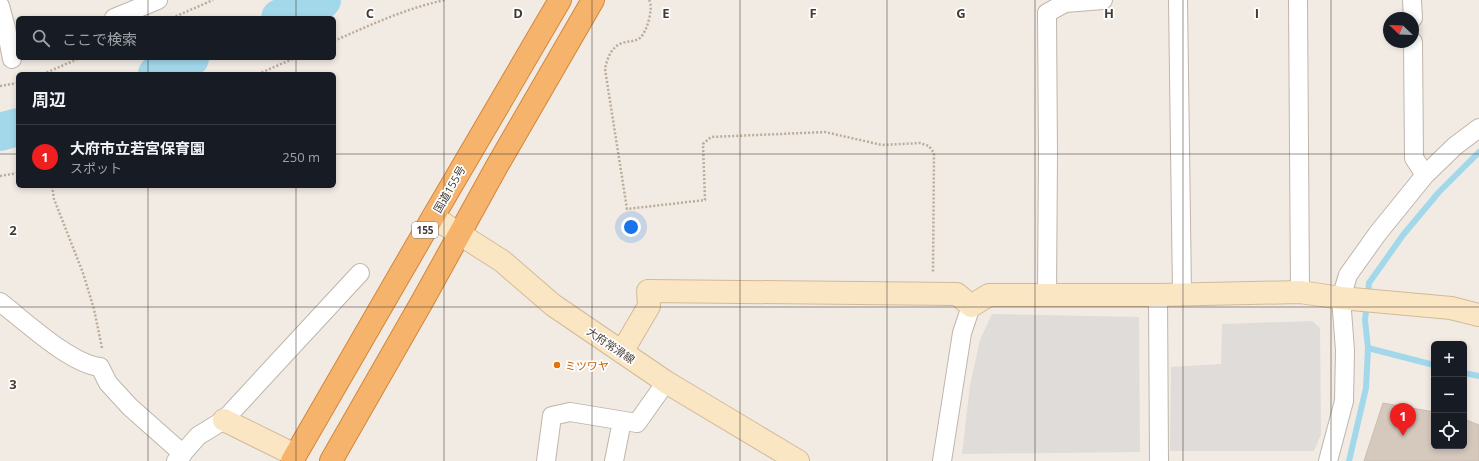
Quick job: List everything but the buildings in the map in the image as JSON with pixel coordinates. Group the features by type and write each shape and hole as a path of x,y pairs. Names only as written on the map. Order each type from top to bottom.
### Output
{"highway":[{"name":"国道155号","path":"293,458 432,217 560,0"},
{"path":"331,461 593,0"}],"street":[{"path":"119,16 158,0"},
{"path":"1047,295 1047,13 1065,3 1103,0"},
{"path":"1178,0 1182,294"},
{"path":"1298,0 1300,292"},
{"path":"1412,0 1412,12"},
{"path":"0,6 6,28 10,60"},
{"path":"1413,48 1414,158 1425,175"},
{"path":"1328,461 1344,401 1348,275 1378,234 1425,175 1455,146 1479,128"},
{"name":"大府常滑線","path":"432,217 502,261 553,305 666,382 798,461"},
{"path":"0,302 73,358 90,366 100,367 108,383 180,457 198,436 224,420 360,273"},
{"path":"622,352 649,306 648,291 957,294 971,306"},
{"path":"942,461 962,333 971,306 989,295 1158,295 1300,292 1451,308 1479,315"},
{"path":"1158,295 1159,461"},
{"path":"546,461 552,416 570,412 637,423 666,382"},
{"path":"224,420 293,458"},
{"path":"614,461 622,421"}],"path":[{"path":"177,16 213,0"},
{"path":"336,40 372,24 420,6 445,0"},
{"path":"649,0 651,2 652,10 643,34 632,42 621,44 614,49 607,59 605,69 627,209 705,200 703,144 711,137 825,132 882,145 920,143 929,146 934,153 935,163 932,294"},
{"path":"48,72 75,60"},
{"path":"263,72 290,60"},
{"path":"0,86 16,83"},
{"path":"0,176 16,173"},
{"path":"52,188 54,199 83,273 94,309 102,349 100,367"}],"shaded area":[{"path":"992,314 1139,317 1140,452 962,454 970,385 980,340"},
{"path":"1312,321 1320,328 1321,434 1314,451 1170,451 1171,367 1221,364 1222,324"}],"waterway":[{"path":"285,16 322,0"},
{"path":"161,72 186,60"},
{"path":"0,132 16,128"},
{"path":"1349,461 1366,388 1368,348 1365,320 1369,283 1403,235 1439,192 1479,152"},
{"path":"1368,348 1431,364"},
{"path":"1467,374 1479,376"}],"place":[{"name":"ミツワヤ","path":"557,365"},
{"name":"大府市立若宮保育園","path":"1403,436"}]}
